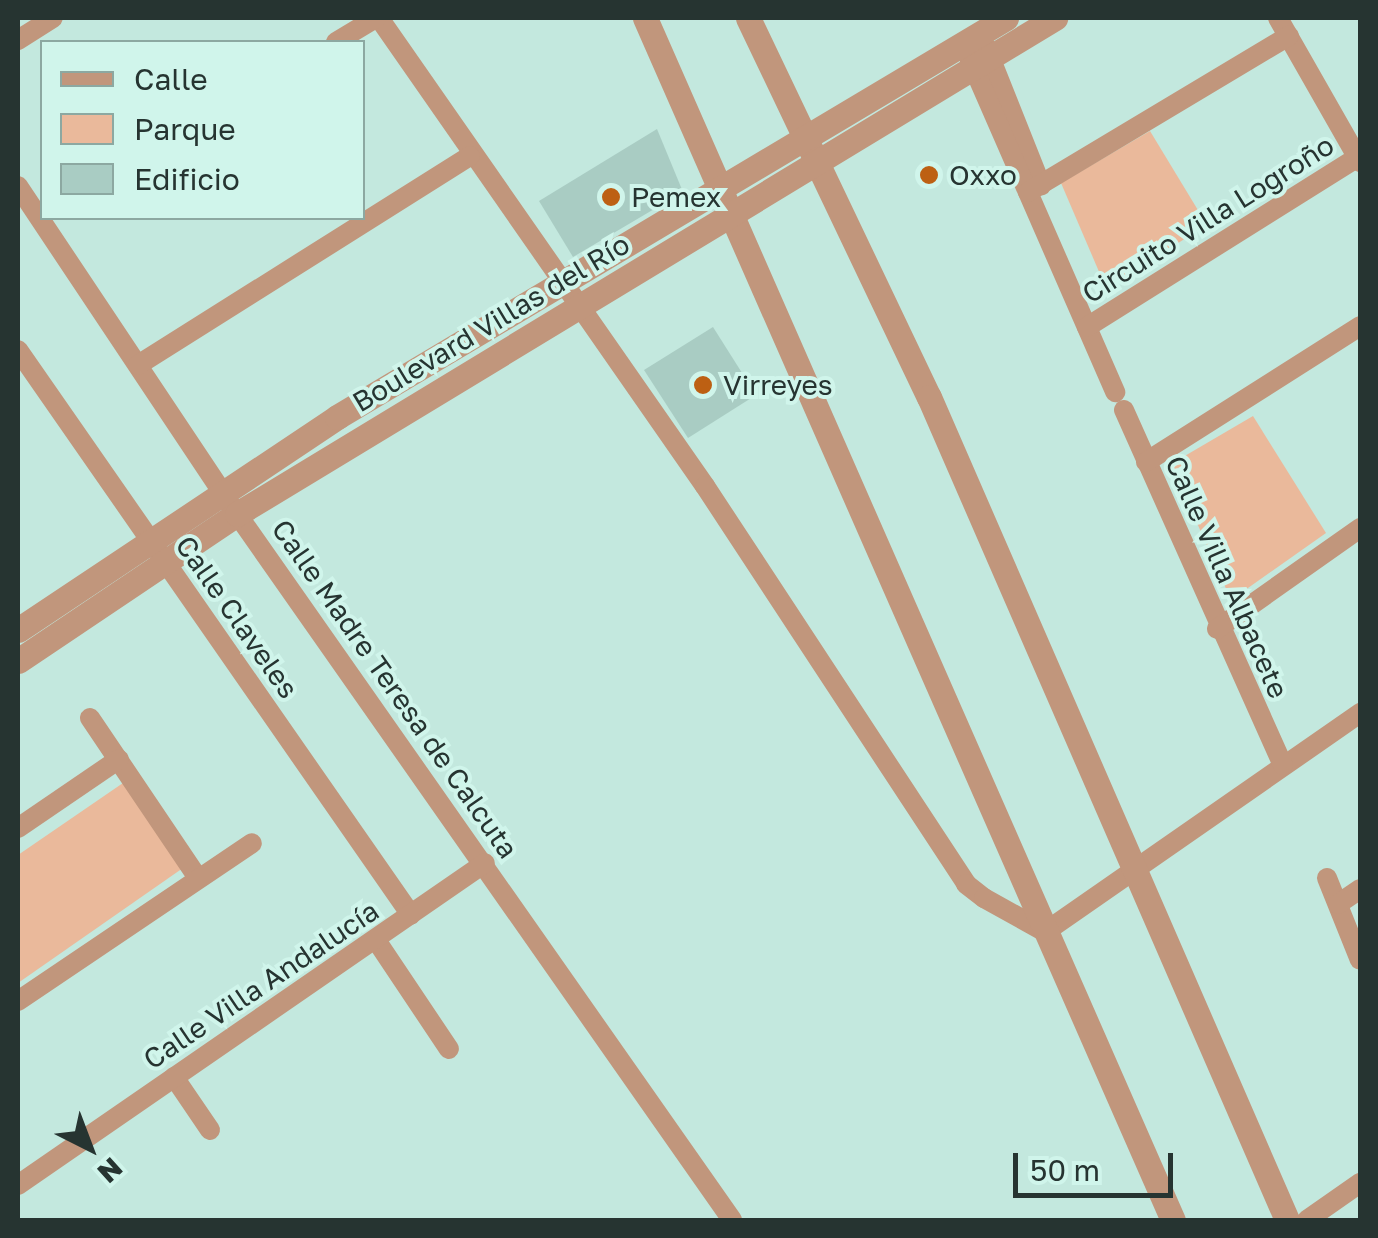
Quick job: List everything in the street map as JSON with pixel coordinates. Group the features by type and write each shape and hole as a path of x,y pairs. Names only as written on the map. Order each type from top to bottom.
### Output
{"street":[{"path":"18,40 53,18"},
{"path":"340,40 378,18 470,156 705,486 966,884 1045,932"},
{"path":"645,18 727,198 830,449 1173,1220"},
{"path":"748,18 929,397 1287,1220"},
{"name":"Boulevard Villas del Río","path":"977,51 1006,18"},
{"name":"Boulevard Villas del Río","path":"18,661 157,550 221,491 562,285 727,198 977,51 1055,18"},
{"name":"Circuito Villa Logroño","path":"1034,188 1284,26 1359,160 1087,328"},
{"name":"Calle Villa Albacete","path":"977,51 1087,328 1217,629 1283,765"},
{"path":"138,366 470,156"},
{"name":"Calle Madre Teresa de Calcuta","path":"19,191 40,211"},
{"name":"Boulevard Villas del Río","path":"18,630 157,550 236,514 578,308 727,198"},
{"name":"Calle Madre Teresa de Calcuta","path":"51,222 138,366 236,514 486,863 732,1220"},
{"path":"1146,462 1360,326"},
{"name":"Calle Claveles","path":"18,350 411,916"},
{"path":"1217,629 1360,528"},
{"path":"1045,932 1360,713"},
{"path":"90,718 198,878"},
{"path":"18,828 119,759"},
{"path":"18,1001 252,843"},
{"name":"Calle Villa Andalucía","path":"18,1185 486,863"},
{"path":"1327,878 1360,960"},
{"path":"1338,904 1360,888"},
{"path":"376,940 449,1049"},
{"path":"174,1077 210,1130"},
{"path":"1307,1220 1360,1184"}],"green space":[{"path":"1150,131 1207,225 1106,288 1061,183"},
{"path":"1253,416 1326,533 1231,600 1171,464"},
{"path":"123,783 183,868 18,983 18,855"}],"building":[{"name":"Pemex","path":"657,129 683,192 573,257 539,201"},
{"path":"713,327 756,395 688,438 644,370"}],"place":[{"name":"Oxxo","path":"929,175"},
{"name":"Pemex","path":"611,197"},
{"name":"Virreyes","path":"703,385"}]}
